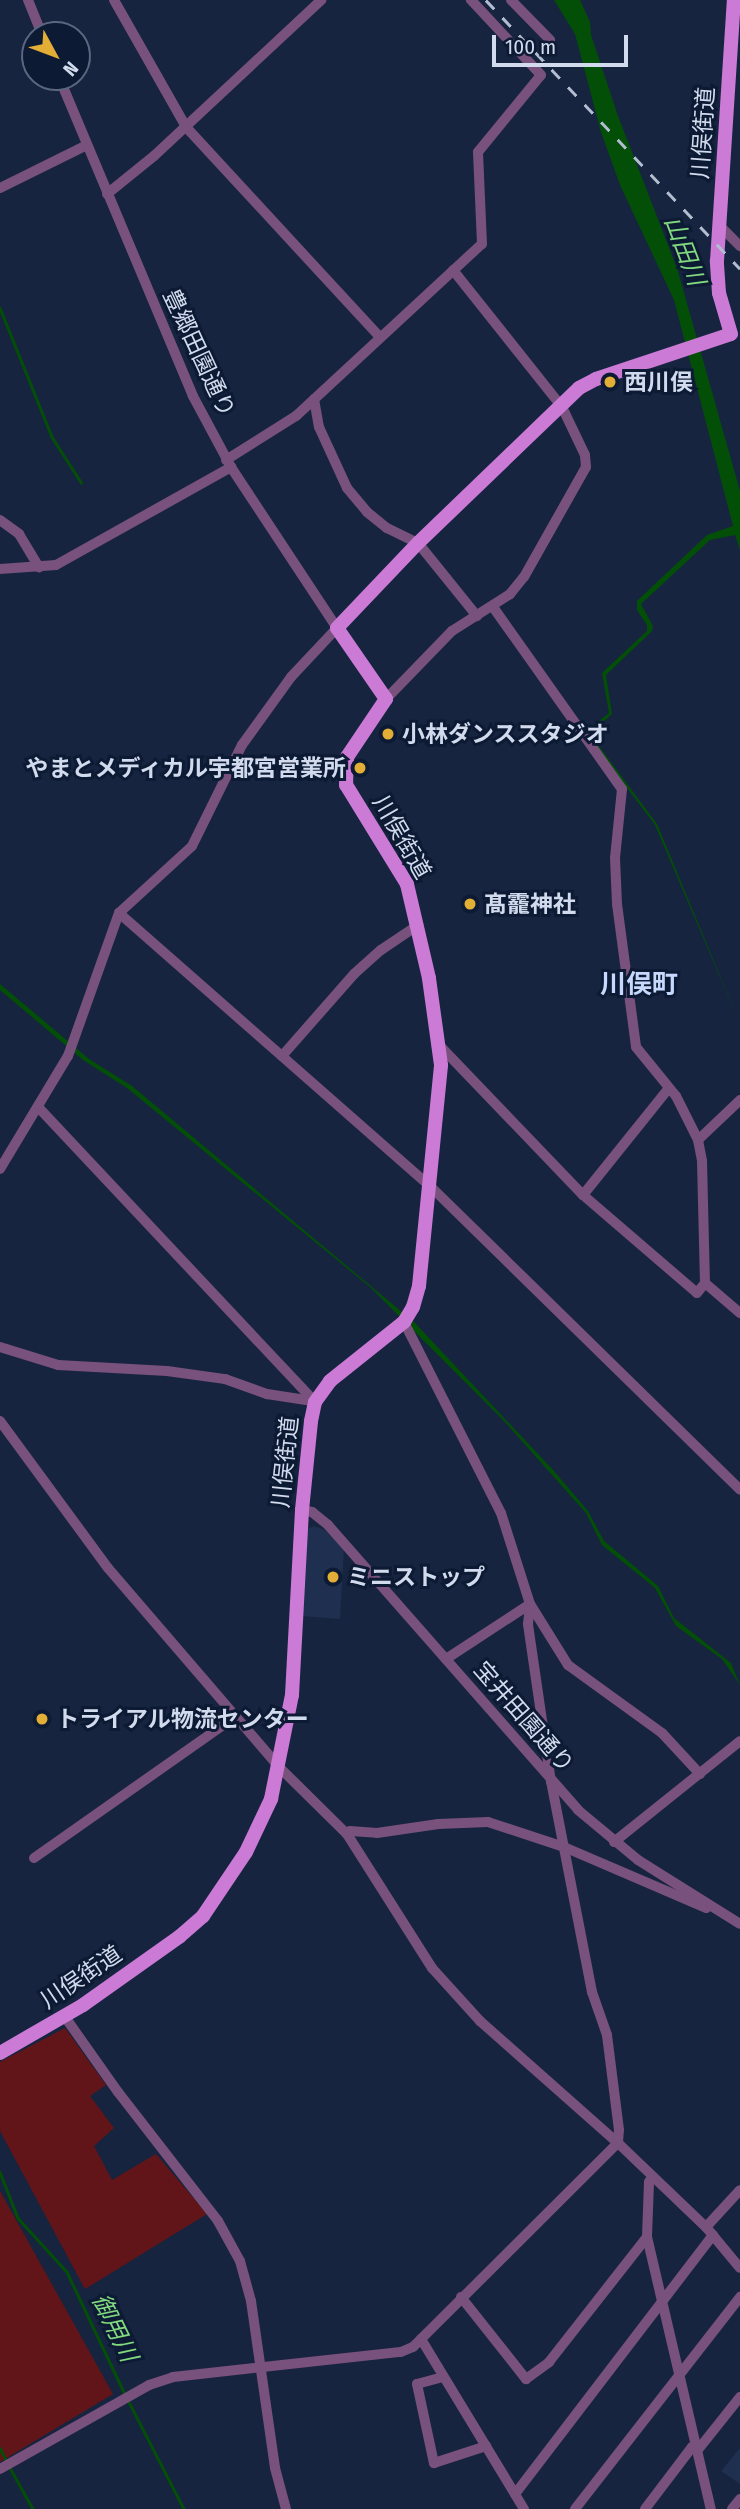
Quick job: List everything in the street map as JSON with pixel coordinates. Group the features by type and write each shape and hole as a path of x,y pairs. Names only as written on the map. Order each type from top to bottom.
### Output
{"main road":[{"name":"川俣街道","path":"562,407 586,383 736,333 717,276 735,0"},
{"path":"386,699 337,628 418,543 562,407"},
{"name":"川俣街道","path":"0,2053 65,2017 179,1937 212,1905 258,1828 271,1799 292,1695 302,1510 314,1401 330,1381 404,1322 413,1307 419,1286 441,1047 418,925 404,877 346,785 347,757 386,699"}],"street":[{"path":"28,0 36,21"},
{"path":"114,0 186,127 380,337"},
{"path":"107,194 186,127 321,0"},
{"path":"0,569 56,565 229,463 296,416 482,244 478,152 541,75 471,0"},
{"path":"511,0 550,40"},
{"name":"豊郷田園通り","path":"65,91 171,348 229,463 337,628"},
{"path":"0,188 87,145"},
{"path":"719,225 740,246"},
{"name":"川俣街道","path":"386,699 435,645 493,607 524,577 584,474 585,455 562,407 453,270"},
{"path":"314,399 319,427 346,488 377,520 418,543 477,616"},
{"path":"0,520 19,534 39,566"},
{"path":"441,1047 583,1195 697,1293 705,1283 702,1161 698,1140 669,1088 636,1047 617,904 615,858 622,789 493,607"},
{"path":"0,1170 4,1152 38,1108 68,1056 119,913 192,846 242,745 291,677 337,628"},
{"path":"119,913 429,1186 740,1490"},
{"path":"282,1056 354,974 381,950 418,925"},
{"path":"583,1195 669,1088"},
{"path":"698,1140 740,1100"},
{"path":"38,1108 314,1401"},
{"path":"705,1283 740,1313"},
{"path":"404,1322 501,1513 530,1604 568,1665 662,1733 701,1774"},
{"path":"0,1347 58,1364 167,1371 225,1379 267,1394 314,1401"},
{"path":"0,1420 107,1568 279,1767 347,1834 432,1968 480,2021 618,2143 709,2231 740,2268"},
{"name":"宝井田園通り","path":"302,1510 312,1511 328,1525 551,1782 614,1842 740,1924"},
{"path":"446,1659 530,1604"},
{"path":"0,2469 149,2385 173,2377 401,2352 421,2339 618,2143 619,2130 607,2035 592,1992 551,1782 528,1624 530,1604"},
{"path":"34,1858 236,1716"},
{"path":"614,1842 740,1741"},
{"path":"347,1834 350,1831 377,1833 438,1824 488,1822 564,1847 690,1903 713,1907"},
{"path":"65,2017 118,2092 218,2221 240,2262 251,2301 275,2468 286,2509"},
{"path":"653,2178 649,2182 647,2237 710,2509"},
{"path":"515,2494 663,2299 740,2190"},
{"path":"461,2297 526,2379 550,2362 647,2237"},
{"path":"575,2509 740,2297"},
{"path":"421,2339 521,2508"},
{"path":"443,2376 417,2384 434,2463 486,2446"},
{"path":"697,2448 740,2398"},
{"path":"645,2509 692,2447 697,2448"},
{"path":"733,2509 740,2500"}],"shaded area":[{"path":"554,0 580,0 590,22 591,35 618,116 677,268 740,491 740,550 735,535 710,540 641,604 653,626 652,631 606,675 612,714 590,734 657,824 740,1024 655,825 585,732 609,713 602,673 647,631 647,625 637,610 637,601 707,535 733,526 674,300 620,185 601,132 575,34"},
{"path":"0,984 89,1059 132,1086 415,1323 553,1470 588,1511 604,1541 658,1586 674,1618 731,1663 740,1685 722,1659 676,1626 655,1588 602,1545 586,1513 503,1420 370,1287 127,1088 83,1060 0,990"},
{"path":"314,1526 330,1532 344,1548 340,1619 301,1616 307,1529"},
{"path":"65,2028 106,2085 90,2096 114,2128 94,2146 112,2180 156,2154 207,2214 85,2289 0,2131 0,2062"},
{"path":"0,2191 113,2394 0,2462"},
{"path":"740,2448 740,2484 721,2471"}],"waterway":[{"path":"0,308 52,437 81,482"},
{"name":"御用川","path":"0,2172 18,2218 67,2272 125,2394"},
{"name":"御用川","path":"128,2400 184,2509"},
{"path":"0,2448 6,2460"},
{"path":"9,2466 33,2509"}],"railway":[{"path":"486,0 740,269"}],"place":[{"name":"西川俣","path":"610,382"},
{"name":"小林ダンススタジオ","path":"388,734"},
{"name":"やまとメディカル宇都宮営業所","path":"360,768"},
{"name":"髙靇神社","path":"470,904"},
{"name":"ミニストップ","path":"333,1577"},
{"name":"トライアル物流センター","path":"42,1719"}],"district":[{"name":"川俣町","path":"639,985"}],"water label":[{"name":"山田川","path":"684,251"}]}
